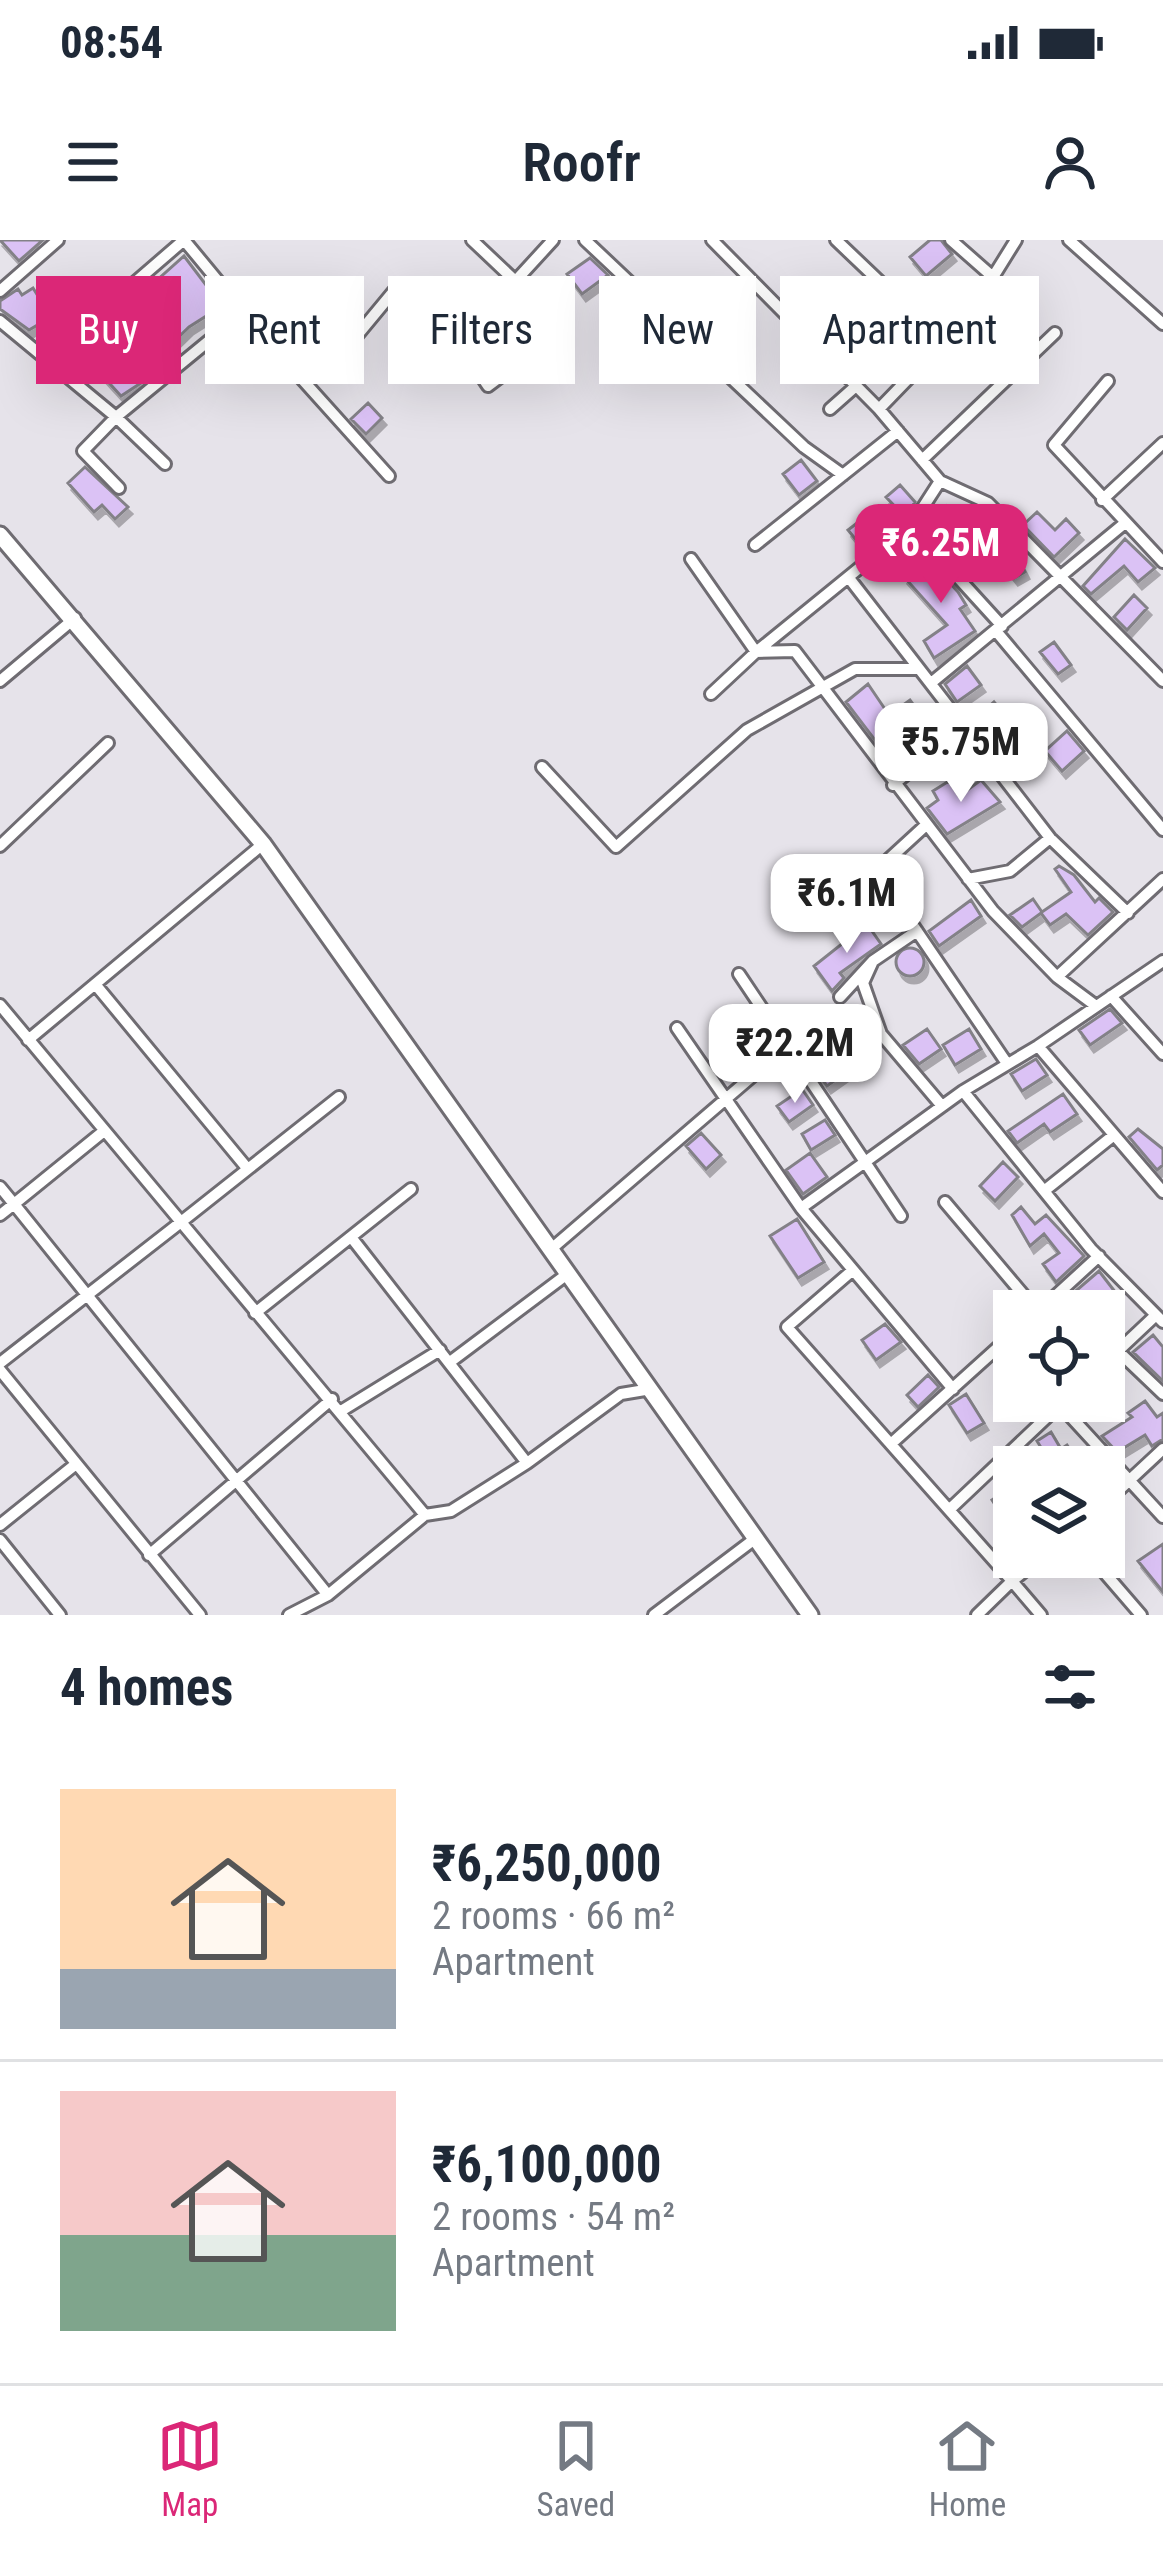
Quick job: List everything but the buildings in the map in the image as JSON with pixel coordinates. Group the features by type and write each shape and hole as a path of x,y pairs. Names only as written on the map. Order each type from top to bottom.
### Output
{"street":[{"path":"0,291 58,240"},
{"path":"142,276 184,240 214,276"},
{"path":"472,240 511,276"},
{"path":"522,276 553,240"},
{"path":"585,240 804,447 843,475"},
{"path":"712,240 879,409 940,481 988,503 1163,681"},
{"path":"836,240 874,276"},
{"path":"951,240 992,276"},
{"path":"994,276 1016,240"},
{"path":"1069,240 1163,323"},
{"path":"364,327 388,298"},
{"path":"0,321 36,354"},
{"path":"922,460 1055,333"},
{"path":"119,488 83,451 116,417 205,344"},
{"path":"1108,381 1054,440 1102,500 1163,562"},
{"path":"74,384 165,464"},
{"path":"306,384 388,476"},
{"path":"879,409 902,384"},
{"path":"830,409 856,386"},
{"path":"755,545 898,431"},
{"path":"1102,500 1163,443"},
{"path":"711,694 911,526 940,481"},
{"path":"931,683 1125,523"},
{"path":"911,526 1163,830"},
{"path":"0,536 75,618 263,844 810,1615"},
{"path":"692,559 757,652"},
{"path":"849,578 961,729 1050,838 1128,913"},
{"path":"0,681 75,618"},
{"path":"757,652 795,651 968,880 1057,977 1096,1006"},
{"path":"542,766 616,847 747,730 855,669 916,669"},
{"path":"893,785 961,729"},
{"path":"0,846 109,743"},
{"path":"925,826 876,871 1006,1062"},
{"path":"968,880 1010,871 1050,838"},
{"path":"28,1040 263,844"},
{"path":"1057,977 1163,879"},
{"path":"840,997 873,961 917,932"},
{"path":"873,961 863,983 881,1034 942,1106"},
{"path":"801,1208 963,1091 1163,962"},
{"path":"739,974 901,1216"},
{"path":"95,984 247,1168"},
{"path":"1112,996 1163,1054"},
{"path":"0,1005 425,1515"},
{"path":"677,1028 801,1208 953,1389"},
{"path":"1038,1046 1163,1192"},
{"path":"550,1250 785,1048"},
{"path":"963,1091 1099,1256 1160,1318 1125,1346"},
{"path":"200,1615 0,1367 339,1096"},
{"path":"0,1215 104,1132"},
{"path":"1044,1191 1114,1135"},
{"path":"0,1187 328,1595"},
{"path":"255,1313 411,1190"},
{"path":"946,1202 1020,1290"},
{"path":"351,1237 527,1463"},
{"path":"1061,1290 1099,1256"},
{"path":"853,1270 787,1327 1041,1615"},
{"path":"450,1362 566,1275"},
{"path":"341,1411 440,1350"},
{"path":"893,1442 993,1353"},
{"path":"1125,1358 1163,1394"},
{"path":"289,1615 313,1610 425,1515 451,1511 621,1394 654,1389"},
{"path":"149,1555 332,1399"},
{"path":"950,1509 1042,1422"},
{"path":"1079,1422 1163,1517"},
{"path":"1125,1485 1163,1450"},
{"path":"0,1525 76,1464"},
{"path":"654,1615 756,1538"},
{"path":"0,1540 60,1615"},
{"path":"977,1615 1016,1578"},
{"path":"1109,1578 1141,1615"}]}
